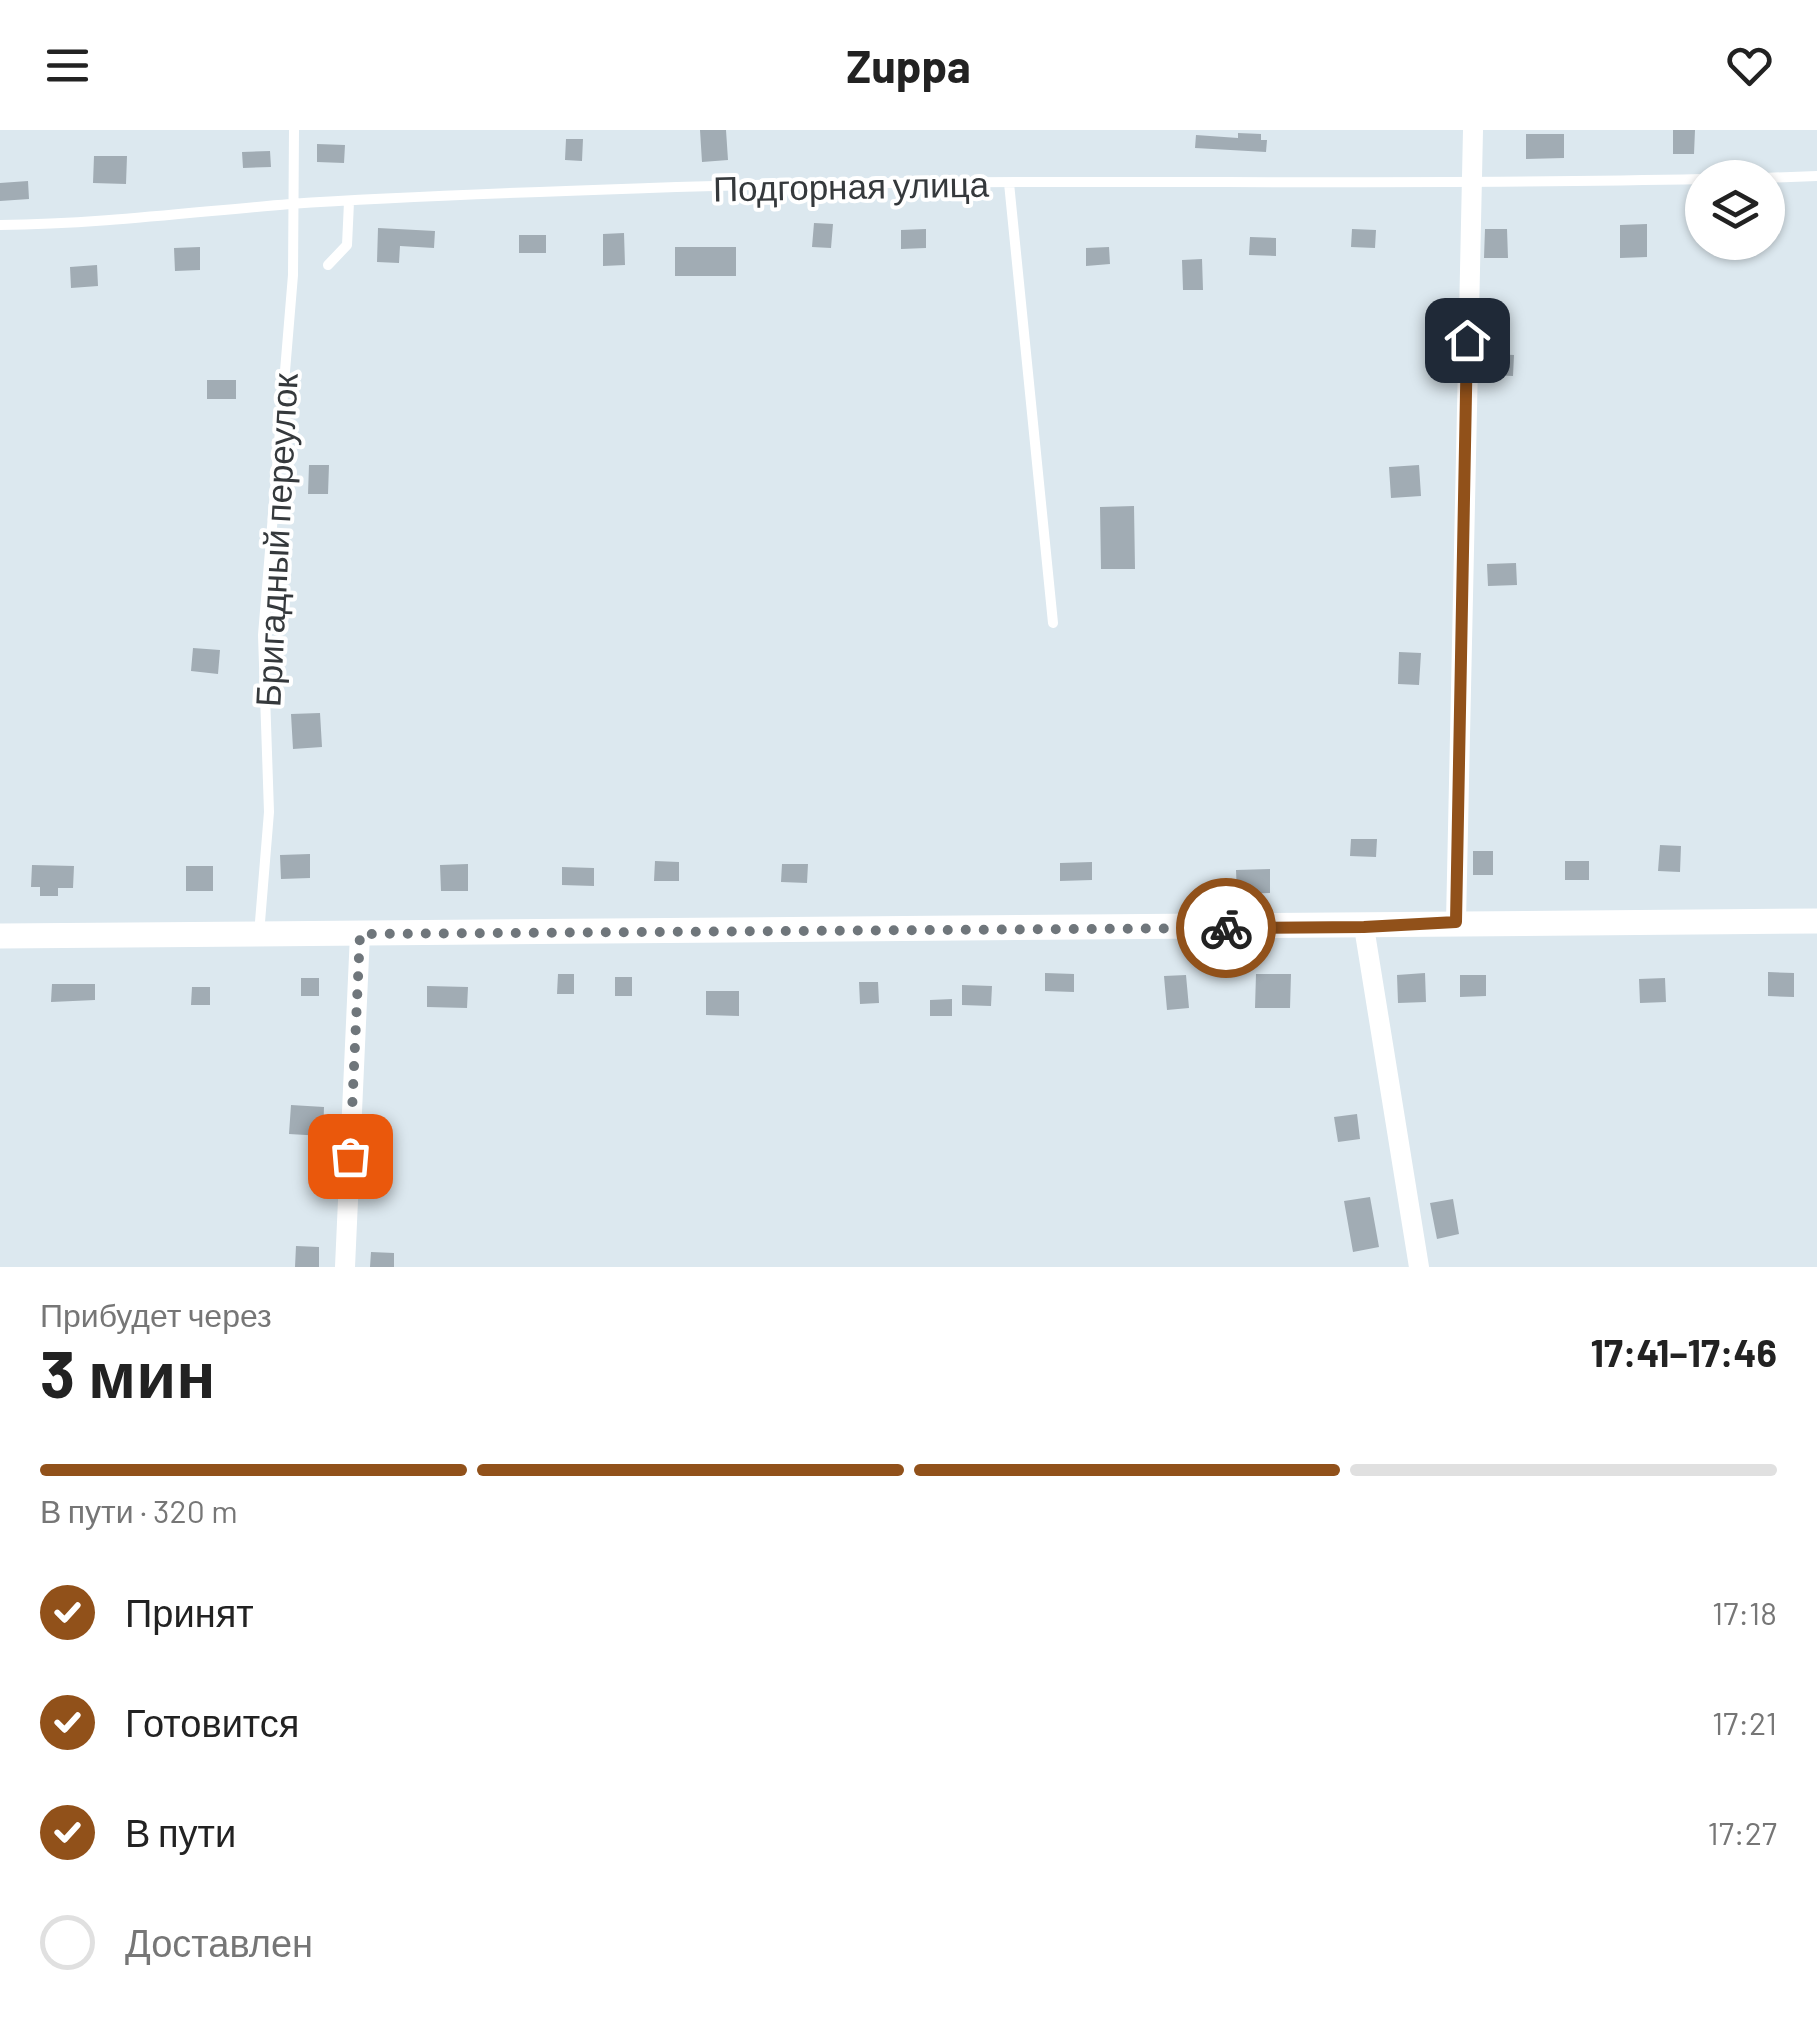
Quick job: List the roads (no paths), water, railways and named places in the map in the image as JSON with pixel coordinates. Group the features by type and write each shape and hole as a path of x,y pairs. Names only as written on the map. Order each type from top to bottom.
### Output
{"street":[{"path":"1456,922 1473,130"},
{"path":"0,936 1817,921"},
{"path":"1364,927 1419,1267"},
{"path":"345,1267 360,934"}],"lane":[{"name":"Бригадный переулок","path":"259,935 268,812 263,635 293,275 294,130"},
{"path":"1785,177 1817,176"},
{"name":"Подгорная улица","path":"0,226 114,222 294,204 651,188 1685,179"},
{"path":"1009,183 1053,623"},
{"path":"328,265 348,245 349,202"}]}
